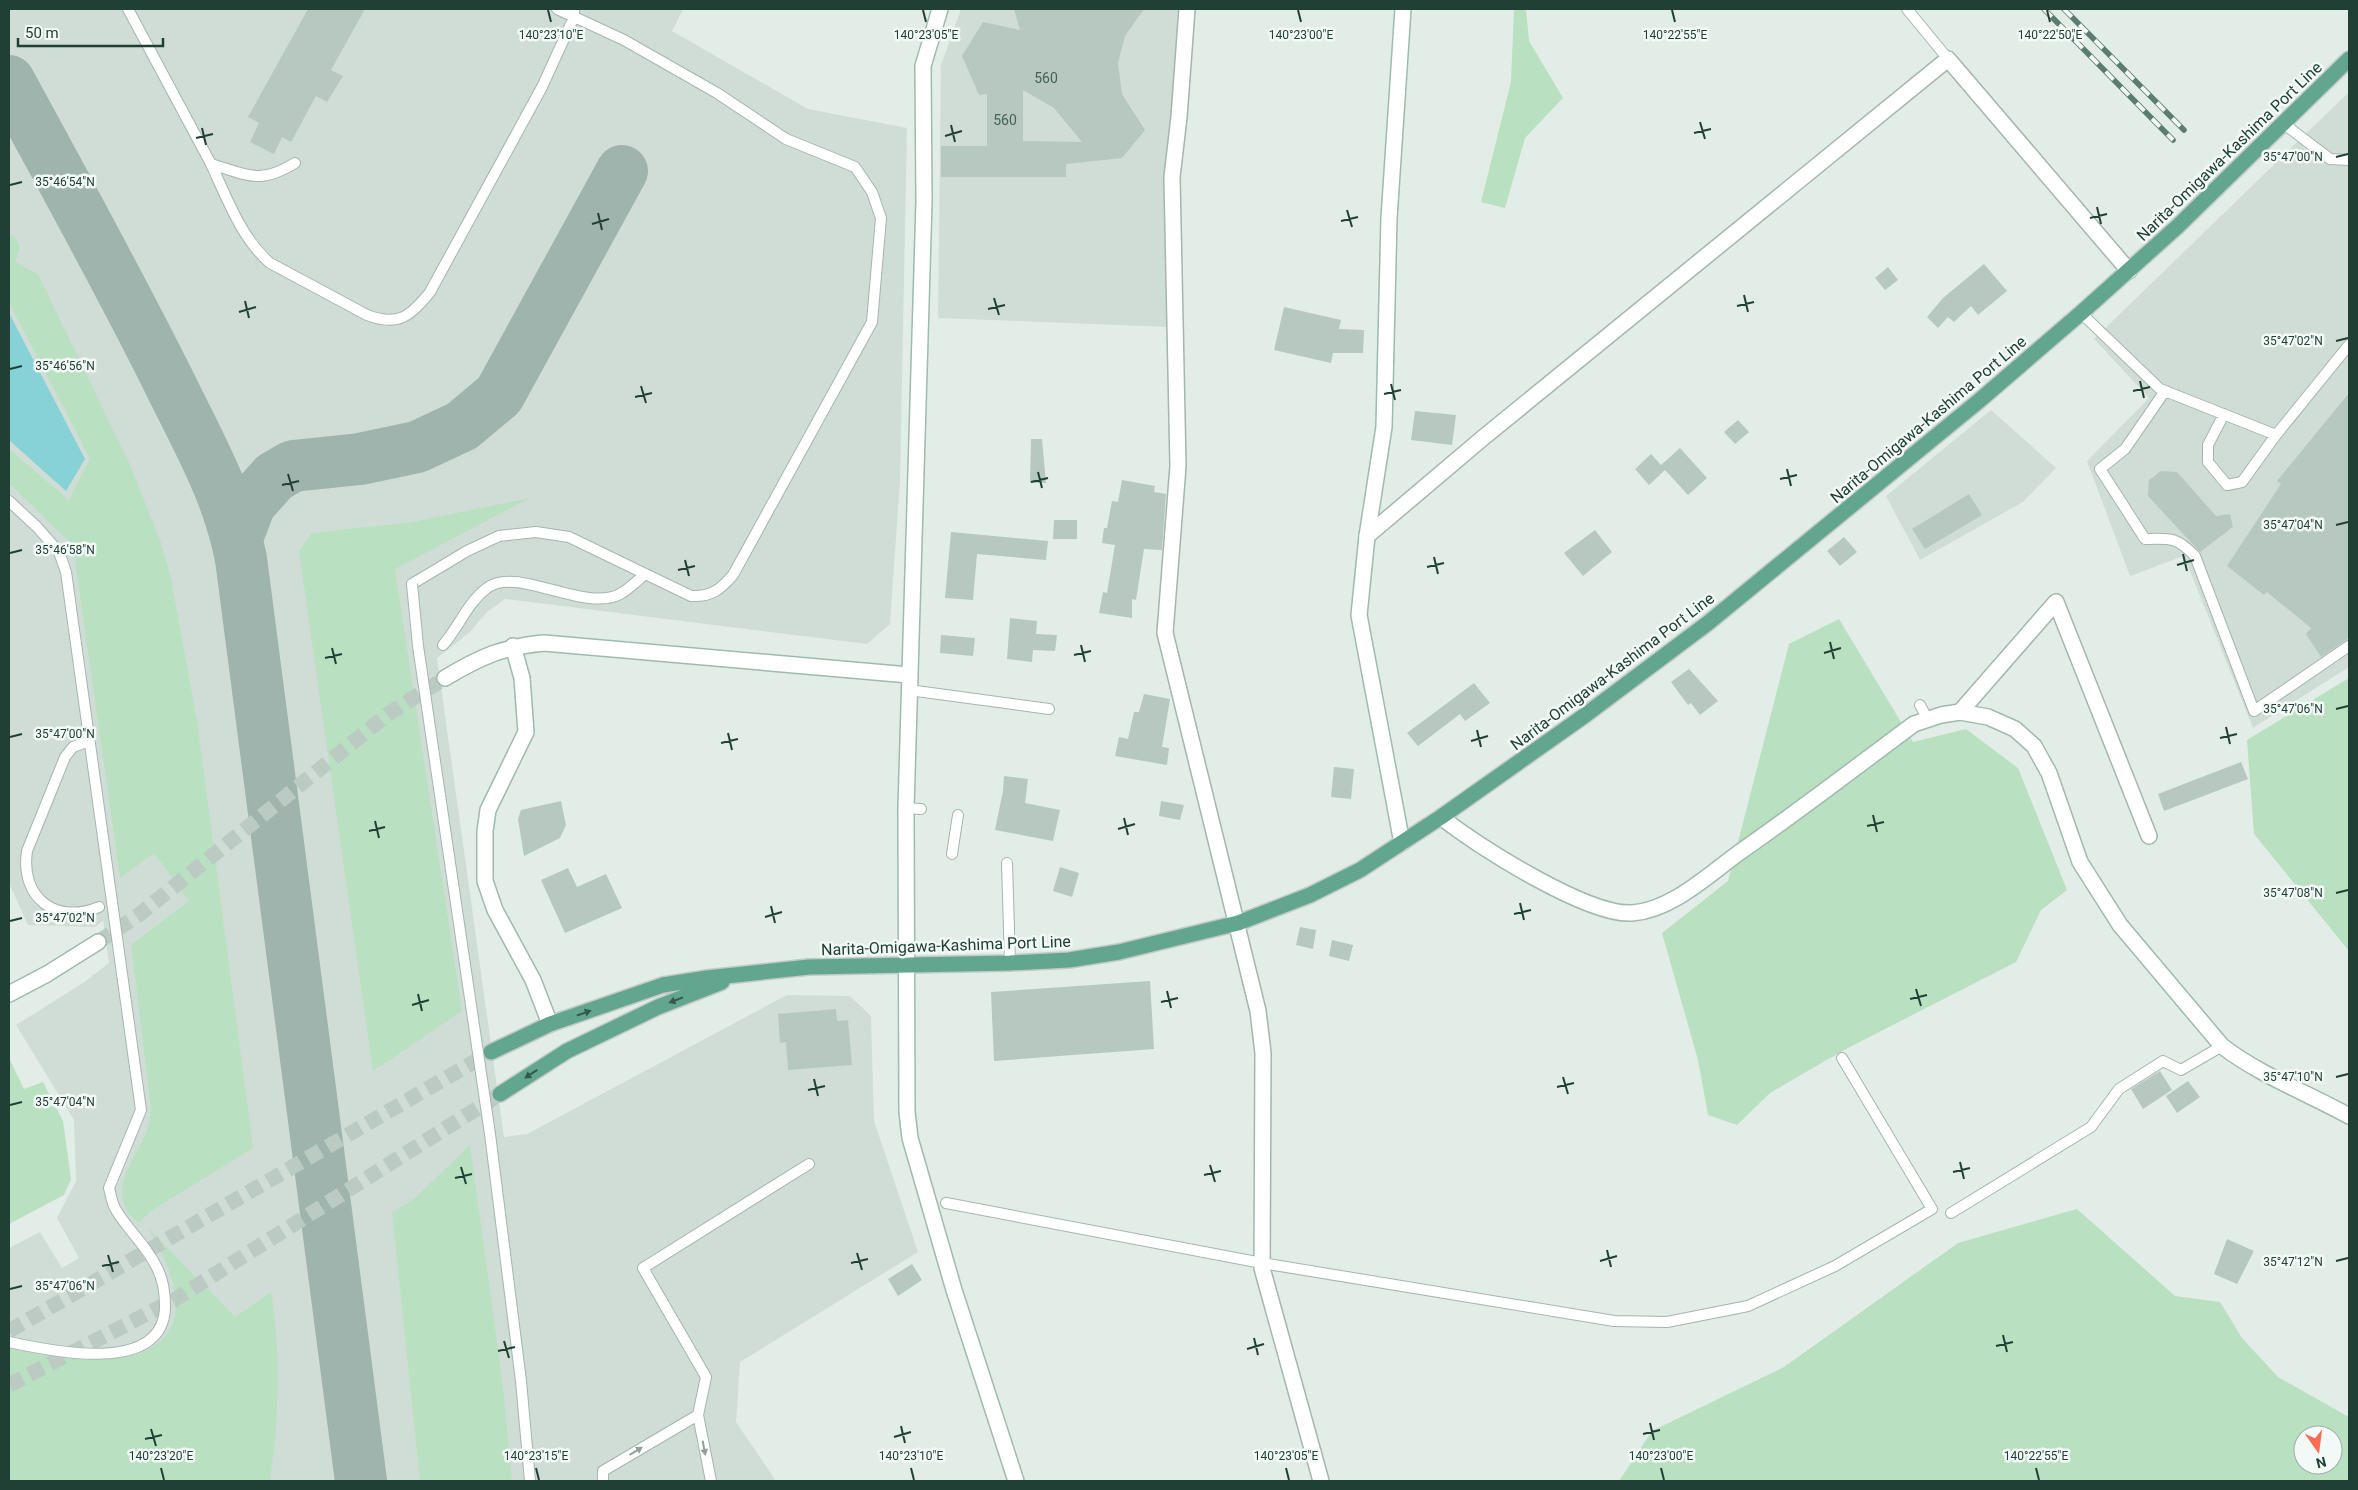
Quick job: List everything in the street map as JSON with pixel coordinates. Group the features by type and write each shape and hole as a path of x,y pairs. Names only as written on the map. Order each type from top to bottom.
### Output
{"main road":[{"name":"Narita-Omigawa-Kashima Port Line","path":"491,1052 550,1024 663,985 809,966 1010,963 1069,960 1119,952 1238,923 1310,895 1360,870 1441,817 1584,716 1708,623 1973,406 2129,271 2284,124 2349,59"},
{"name":"Narita-Omigawa-Kashima Port Line","path":"500,1094 567,1051 658,1007 738,976"}],"street":[{"path":"940,9 923,66 924,202 906,808 905,964 907,1112 910,1138 954,1290 1016,1481"},
{"path":"1187,9 1172,177 1178,466 1165,633 1238,923 1258,1011 1263,1053 1262,1263 1321,1481"},
{"path":"1402,843 1359,615 1367,536 1384,427 1389,218 1403,9"},
{"path":"1367,536 1492,431 1948,59 2129,271"},
{"path":"1960,712 2056,602 2149,836"},
{"path":"445,678 476,659 513,646 544,643 909,682"},
{"path":"513,646 522,678 526,732 488,810 485,831 485,881 495,910 533,980 550,1024"},
{"path":"1441,817 1488,851 1583,902 1611,911 1631,913 1654,909 1680,894 1777,826 1914,724 1941,715 1960,712 1997,721 2015,730 2034,746 2048,773 2080,862 2120,925 2222,1046 2234,1055 2349,1116"},
{"path":"9,994 47,974 98,942"}],"lane":[{"path":"128,9 211,164 248,239 257,252 270,263 367,315 381,320 397,320 414,312 430,292 542,87 574,13"},
{"path":"530,1481 521,1381 490,1134 418,646 412,584 467,550 499,536 536,532 569,537 644,575 691,596 704,597 720,591 733,575 872,322 881,218 872,192 855,167 786,139 717,93 624,40 574,13 557,9"},
{"path":"1906,9 1948,59"},
{"path":"2284,124 2330,159 2349,160"},
{"path":"211,164 263,178 281,172 295,163"},
{"path":"2081,313 2160,389 2276,435"},
{"path":"2224,414 2208,445 2208,462 2227,485 2242,482 2276,435 2349,345"},
{"path":"2165,390 2125,449 2100,469 2145,539 2171,538 2183,544 2195,556 2254,711 2349,646"},
{"path":"9,501 37,527 59,552 66,572 141,1110 109,1188 115,1210 136,1235 157,1266 164,1290 165,1318 154,1337 136,1349 100,1354 58,1351 9,1342"},
{"path":"443,645 454,632 469,606 488,586 507,580 593,598 620,595 644,575"},
{"path":"909,682 1049,710"},
{"path":"1920,705 1928,720"},
{"path":"89,741 73,747 65,757 27,851 24,867 29,883 46,906 59,911 72,912 86,912 99,907"},
{"path":"906,808 921,809"},
{"path":"952,854 958,815"},
{"path":"1007,863 1010,963"},
{"path":"1951,1214 2091,1127 2119,1089 2163,1061 2181,1070 2222,1046"},
{"path":"946,1203 1262,1263 1614,1321 1667,1322 1748,1306 1835,1266 1932,1209 1842,1058"},
{"path":"711,1481 698,1415 706,1377 643,1268 809,1164"},
{"path":"603,1481 603,1471 698,1415"}],"shaded area":[{"path":"9,9 683,9 672,31 808,109 907,128 900,481 890,624 867,644 505,599 487,612 470,632 437,658 504,1137 527,1134 787,995 850,996 871,1016 874,1121 918,1252 740,1362 736,1422 776,1481 9,1481 9,1248 40,1232 62,1268 79,1258 57,1218 76,1181 74,1120 16,1025 83,983 109,963 103,921 95,927 28,925 9,883"},
{"path":"961,9 1178,9 1172,120 1169,327 938,318 941,65"},
{"path":"2349,92 2349,667 2253,728 2184,556 2130,576 2087,461 2149,398 2094,339"},
{"path":"1991,410 2056,468 2023,502 1920,560 1886,496"}],"green space":[{"path":"1514,9 1526,9 1529,41 1563,98 1525,138 1505,208 1481,202 1511,82"},
{"path":"14,235 20,247 15,262 38,274 130,465 161,543 171,578 198,727 253,1148 151,1211 139,1223 128,1212 123,1200 122,1189 130,1164 148,1128 151,1108 131,945 189,901 154,853 120,878 74,553 67,540 9,483 9,449 69,500 90,459 9,302 9,236"},
{"path":"530,498 395,569 462,1011 373,1071 299,551 312,533 412,522"},
{"path":"1839,619 1913,742 1966,729 2018,768 2067,890 2041,910 2016,962 1844,1050 1770,1093 1737,1125 1708,1115 1698,1060 1662,933 1728,881 1789,644"},
{"path":"2349,678 2349,951 2254,834 2247,740"},
{"path":"9,1058 24,1089 43,1082 63,1121 71,1179 64,1195 9,1224"},
{"path":"470,1145 503,1386 512,1481 420,1481 392,1212 414,1199"},
{"path":"2077,1209 2175,1296 2220,1302 2242,1338 2278,1377 2349,1417 2349,1481 1619,1481 1652,1431 1784,1367 1958,1243"},
{"path":"148,1228 235,1317 271,1292 276,1338 278,1386 270,1481 9,1481 9,1348 48,1356 86,1359 120,1358 148,1349 168,1333 176,1308 170,1274"}],"water":[{"path":"9,313 85,459 66,491 9,440"}],"building":[{"path":"308,9 365,9 331,70 343,76 327,102 316,96 291,142 282,137 274,154 250,142 259,123 248,117"},
{"path":"1014,9 1144,9 1125,36 1118,63 1122,94 1145,130 1122,158 1066,164 1066,177 941,177 941,146 987,146 987,94 979,95 962,56 983,22 1020,30","holes":["1023,90 1054,108 1082,142 1023,141"]},
{"path":"1984,264 2007,291 1978,315 1971,306 1954,322 1948,317 1938,328 1927,317 1943,298"},
{"path":"1888,267 1898,280 1885,290 1875,278"},
{"path":"1284,307 1341,320 1339,329 1364,330 1363,353 1333,353 1331,363 1274,350"},
{"path":"2349,393 2349,638 2321,657 2306,634 2311,628 2267,592 2264,595 2227,566 2281,484 2277,481"},
{"path":"1415,411 1456,415 1452,445 1411,440"},
{"path":"1738,420 1749,432 1735,444 1724,432"},
{"path":"1031,439 1042,439 1046,483 1030,483"},
{"path":"1680,448 1707,478 1688,495 1665,470 1649,485 1635,469 1651,454 1661,465"},
{"path":"2161,471 2177,472 2216,516 2230,514 2233,527 2200,552 2148,496 2149,480"},
{"path":"1122,480 1155,486 1154,492 1166,494 1162,550 1144,549 1136,600 1132,599 1132,618 1099,613 1103,592 1107,593 1115,545 1102,543 1104,528 1107,528 1112,501 1118,502"},
{"path":"1969,494 1982,515 1925,549 1912,529"},
{"path":"1054,520 1077,520 1077,539 1053,539"},
{"path":"1595,530 1612,552 1583,576 1564,553"},
{"path":"951,532 1048,541 1046,560 977,554 973,600 945,598"},
{"path":"1844,537 1857,552 1840,566 1827,551"},
{"path":"1010,618 1037,621 1036,634 1057,635 1055,651 1033,650 1032,662 1007,659"},
{"path":"941,635 975,638 973,656 940,653"},
{"path":"1689,669 1718,701 1700,715 1691,703 1688,705 1671,682"},
{"path":"1474,683 1490,703 1465,721 1460,714 1418,746 1407,733"},
{"path":"1144,694 1170,699 1162,747 1169,748 1167,765 1115,756 1119,737 1128,739 1134,712 1139,712"},
{"path":"2241,762 2248,779 2164,811 2158,794"},
{"path":"1334,767 1354,769 1351,799 1331,797"},
{"path":"1004,776 1028,779 1025,803 1060,810 1053,841 995,830"},
{"path":"561,801 566,825 560,838 524,856 518,819 521,810"},
{"path":"1161,801 1184,805 1180,820 1159,816"},
{"path":"1060,867 1079,873 1072,897 1053,891"},
{"path":"568,868 577,887 606,874 622,908 565,933 541,880"},
{"path":"1300,927 1316,930 1313,949 1296,945"},
{"path":"1332,940 1353,945 1349,961 1329,956"},
{"path":"1150,981 1154,1049 994,1061 991,992"},
{"path":"836,1009 837,1021 848,1020 852,1065 788,1070 786,1042 780,1043 778,1014"},
{"path":"2160,1071 2172,1090 2143,1109 2131,1089"},
{"path":"2188,1081 2200,1097 2177,1113 2166,1096"},
{"path":"2227,1239 2254,1251 2237,1284 2214,1274"},
{"path":"912,1264 922,1280 898,1296 888,1279"}],"taxiway":[{"path":"9,81 167,378 220,488 235,534 241,559 361,1481"},
{"path":"237,538 250,504 274,477 293,466 360,459 417,447 462,426 499,395 622,171"}],"tunnel":[{"path":"98,942 140,914 388,714 445,678"},
{"path":"9,1331 491,1052"},
{"path":"9,1385 174,1300 500,1094"}],"railway":[{"path":"2044,9 2173,140"},
{"path":"2064,9 2184,130"}]}
